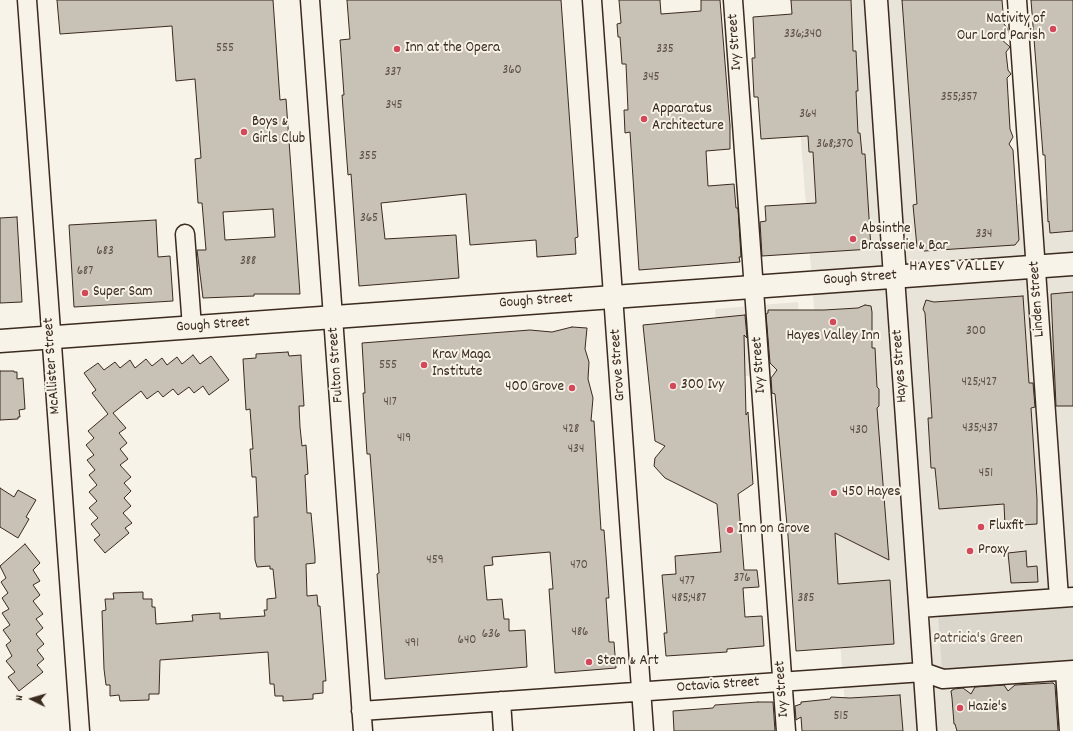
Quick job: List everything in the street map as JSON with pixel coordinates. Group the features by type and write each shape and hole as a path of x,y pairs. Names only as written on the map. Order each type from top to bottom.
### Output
{"main road":[{"name":"Hayes Street","path":"876,0 895,277"},
{"name":"Gough Street","path":"0,341 1073,264"}],"street":[{"name":"McAllister Street","path":"27,0 80,731"},
{"name":"Fulton Street","path":"310,0 363,731"},
{"name":"Grove Street","path":"592,0 644,731"},
{"name":"Ivy Street","path":"733,0 786,731"},
{"name":"Linden Street","path":"1017,0 1036,267 1066,598"},
{"path":"185,234 192,327"},
{"name":"Hayes Street","path":"895,277 927,731"},
{"path":"919,608 1066,598"},
{"path":"1069,670 1069,731"},
{"name":"Octavia Street","path":"361,711 923,672 943,679 1069,670"},
{"path":"501,701 503,731"}],"shaded area":[{"path":"790,0 990,0 993,208 1073,195 1073,721 1018,728 1018,731 847,731"},
{"path":"798,302 803,369 721,379 715,309"}],"green space":[{"name":"Patricia's Green","path":"1073,605 1073,661 942,670 938,615"}],"building":[{"path":"57,0 273,0 280,100 286,99 300,294 254,294 254,296 203,298 197,250 206,250 202,203 198,203 195,159 201,158 195,79 176,81 172,26 60,34","holes":["273,209 275,237 225,240 223,212"]},
{"path":"347,0 561,0 578,237 575,238 576,254 537,257 536,240 470,245 466,194 381,203 385,239 456,235 459,278 359,286 351,174 348,175 342,95 344,95 340,40 350,39"},
{"path":"619,0 660,0 661,14 701,11 701,0 720,0 730,125 730,149 706,151 708,186 734,184 736,208 738,208 740,262 639,270 630,132 625,133 624,110 628,110 626,64 622,64 620,37 618,37 617,24 621,23"},
{"path":"791,0 851,0 853,51 856,51 858,133 860,133 862,154 865,154 871,249 762,256 760,222 766,221 765,206 816,203 813,152 809,152 808,136 761,139 758,97 754,97 752,58 755,58 753,17 792,14"},
{"path":"902,0 1002,0 1004,24 1008,29 1001,39 1010,47 1006,52 1008,70 1011,74 1007,78 1010,129 1013,137 1009,144 1013,150 1019,240 1015,245 924,251 923,249 917,247 913,205 917,204"},
{"path":"1031,0 1073,0 1073,231 1050,233 1049,221 1048,222 1045,155 1043,155"},
{"path":"17,217 22,302 0,303 0,218"},
{"path":"156,220 158,257 170,256 173,301 74,307 69,225"},
{"path":"1073,292 1073,406 1056,406 1051,294"},
{"path":"1023,296 1029,383 1033,383 1035,407 1031,408 1037,499 1037,524 1005,526 1004,504 939,509 935,468 931,468 928,418 932,418 925,313 923,309 926,300 934,302"},
{"path":"865,305 871,306 872,312 872,348 875,348 877,387 879,389 879,406 877,408 889,560 835,533 838,584 890,580 894,644 796,651 788,536 775,394 772,393 771,378 777,370 770,363 766,314 768,313 768,310 824,310 858,308"},
{"path":"745,315 747,338 744,335 746,415 748,412 753,484 738,494 744,570 757,570 759,587 743,588 745,617 762,616 764,646 727,649 727,652 666,656 664,633 667,633 662,575 676,574 675,556 721,552 717,504 665,478 654,466 655,458 665,446 655,441 643,325"},
{"path":"572,327 587,328 585,349 589,362 588,379 593,398 591,421 594,421 601,530 604,530 609,598 606,598 609,642 614,642 616,668 555,673 549,589 553,589 550,552 492,557 493,565 484,566 487,600 502,599 504,619 509,619 509,631 525,630 527,667 385,679 370,454 367,454 363,393 365,393 362,343 530,330 552,332"},
{"path":"288,352 289,356 301,355 304,406 299,406 300,427 302,446 306,445 308,474 305,475 307,513 311,513 315,557 315,563 306,564 307,596 317,595 318,606 320,606 326,681 323,681 323,693 313,694 313,699 283,701 283,696 275,696 274,684 270,684 268,652 160,660 159,694 149,694 149,700 120,701 119,695 110,696 110,685 106,685 104,669 102,611 106,610 105,599 114,599 113,593 143,592 143,599 152,599 152,607 155,607 156,624 193,621 192,615 220,613 220,619 265,616 264,610 267,610 267,599 276,598 273,569 270,569 270,566 257,567 255,560 254,517 258,517 256,477 252,477 250,449 253,449 250,409 246,410 243,359 256,358 256,354"},
{"path":"193,355 200,364 211,356 229,380 209,395 203,386 194,393 189,387 178,395 173,389 163,397 158,391 147,399 141,391 113,413 126,428 119,433 127,443 120,449 128,459 120,465 131,477 124,483 131,491 124,498 131,506 123,513 132,523 125,528 129,533 105,553 94,540 100,535 91,524 98,518 89,508 97,501 89,492 97,485 89,475 95,470 87,460 94,455 86,445 94,438 88,431 108,414 92,393 96,390 84,373 98,363 104,370 115,362 120,368 130,360 135,368 146,359 152,366 162,358 167,365 177,357 182,364"},
{"path":"0,371 14,371 17,372 17,379 23,378 25,409 19,410 20,417 18,417 18,419 0,420"},
{"path":"0,488 14,497 18,490 36,500 26,517 29,519 18,538 0,527"},
{"path":"25,544 40,563 33,570 40,581 33,585 40,595 33,601 43,614 36,619 43,628 36,634 44,644 37,650 44,659 37,665 43,672 19,691 8,677 15,672 6,661 12,656 6,645 11,641 3,630 10,625 2,613 9,609 2,598 8,593 1,582 6,578 0,566"},
{"path":"1026,551 1027,567 1037,566 1038,582 1011,583 1008,553"},
{"path":"1053,683 1055,685 1058,731 957,731 954,724 951,691 954,689 963,688 971,694 975,687 1004,685 1008,691 1015,685"},
{"path":"900,695 903,731 802,731 801,717 796,720 795,706 801,704 801,702 830,699 831,697 850,698"},
{"path":"773,702 775,731 674,731 673,711 713,708 715,705"}],"place":[{"name":"Nativity of Our Lord Parish","path":"1053,29"},
{"name":"Inn at the Opera","path":"397,49"},
{"name":"Apparatus Architecture","path":"644,119"},
{"name":"Boys & Girls Club","path":"244,132"},
{"name":"Absinthe Brasserie & Bar","path":"853,239"},
{"name":"Super Sam","path":"85,293"},
{"name":"Hayes Valley Inn","path":"833,322"},
{"name":"Krav Maga Institute","path":"424,365"},
{"name":"300 Ivy","path":"673,386"},
{"name":"400 Grove","path":"572,388"},
{"name":"450 Hayes","path":"834,493"},
{"name":"Fluxfit","path":"981,527"},
{"name":"Inn on Grove","path":"730,530"},
{"name":"Proxy","path":"970,551"},
{"name":"Stem & Art","path":"589,662"},
{"name":"Hazie's","path":"960,708"}],"district":[{"name":"HAYES VALLEY","path":"957,268"}]}
